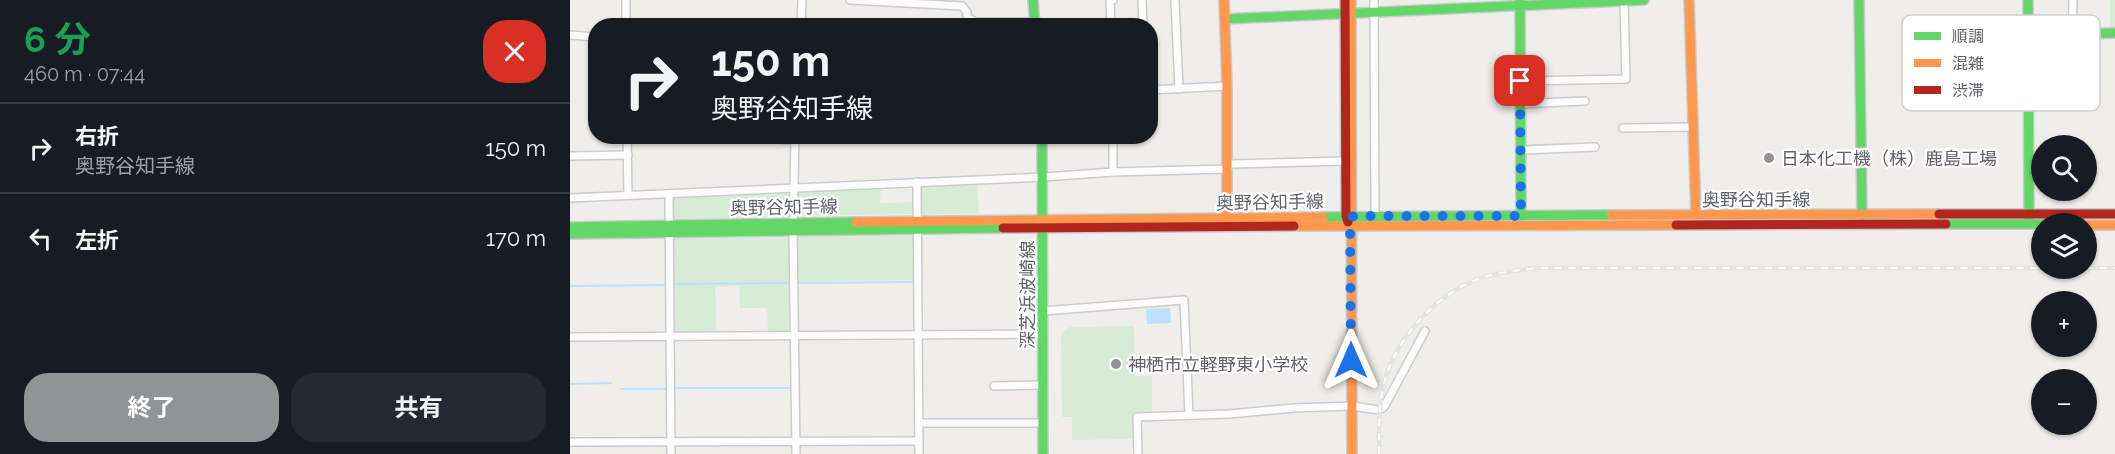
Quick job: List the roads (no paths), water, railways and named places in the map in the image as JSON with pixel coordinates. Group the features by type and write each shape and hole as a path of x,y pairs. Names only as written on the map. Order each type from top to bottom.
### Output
{"main road":[{"path":"1033,0 1034,18"},
{"path":"1224,0 1227,86 1227,219"},
{"path":"1345,0 1348,14 1349,216"},
{"path":"1351,0 1348,14 1346,161 1350,227 1352,454"},
{"path":"1226,19 1520,3 1644,0"},
{"path":"1689,0 1696,215"},
{"path":"1859,0 1862,215"},
{"path":"1520,3 1521,216"},
{"path":"2029,111 2029,224"},
{"name":"深芝浜波崎線","path":"1042,144 1043,454"},
{"name":"奥野谷知手線","path":"1044,224 1349,216 2115,214"},
{"name":"奥野谷知手線","path":"570,234 670,229 1044,224 1350,227 2029,224"},
{"path":"2097,225 2115,225"},
{"name":"奥野谷知手線","path":"570,227 670,229"}],"street":[{"path":"626,0 626,18"},
{"path":"801,18 802,0"},
{"path":"850,0 962,6 970,18"},
{"path":"1111,18 1110,0 1113,0"},
{"path":"1142,0 1143,18"},
{"path":"1175,0 1179,89"},
{"path":"1374,0 1375,216"},
{"path":"2073,0 2073,15"},
{"path":"1520,81 1626,79 1624,1"},
{"path":"570,35 588,36"},
{"path":"1158,90 1227,86"},
{"path":"1521,104 1586,101"},
{"path":"1623,128 1692,127"},
{"path":"627,144 628,195"},
{"path":"795,144 793,227 796,454"},
{"path":"1113,144 1113,172"},
{"path":"1521,150 1595,147"},
{"path":"570,156 628,155"},
{"path":"570,198 1113,172 1227,169 1231,164 1346,161"},
{"path":"918,182 920,454"},
{"path":"669,194 671,454"},
{"path":"1043,311 1184,300 1188,415"},
{"path":"1138,454 1137,417 1352,406 1379,410 1384,407 1425,331"},
{"path":"570,337 1043,334"},
{"path":"994,386 1043,386"},
{"path":"919,423 1042,423"},
{"path":"570,442 919,441"}],"water":[{"path":"1170,308 1171,323 1147,324 1146,309"}],"waterway":[{"path":"799,283 915,282"},
{"path":"675,284 791,283"},
{"path":"570,286 667,285"},
{"path":"570,384 611,383"},
{"path":"674,388 792,388"},
{"path":"621,389 667,389"}],"railway":[{"path":"1379,454 1381,398 1385,380 1399,347 1422,317 1436,304 1451,293 1484,277 1538,268 2031,268"},
{"path":"2097,268 2115,268"}],"place":[{"name":"日本化工機（株）鹿島工場","path":"1769,158"},
{"name":"神栖市立軽野東小学校","path":"1116,364"}]}
